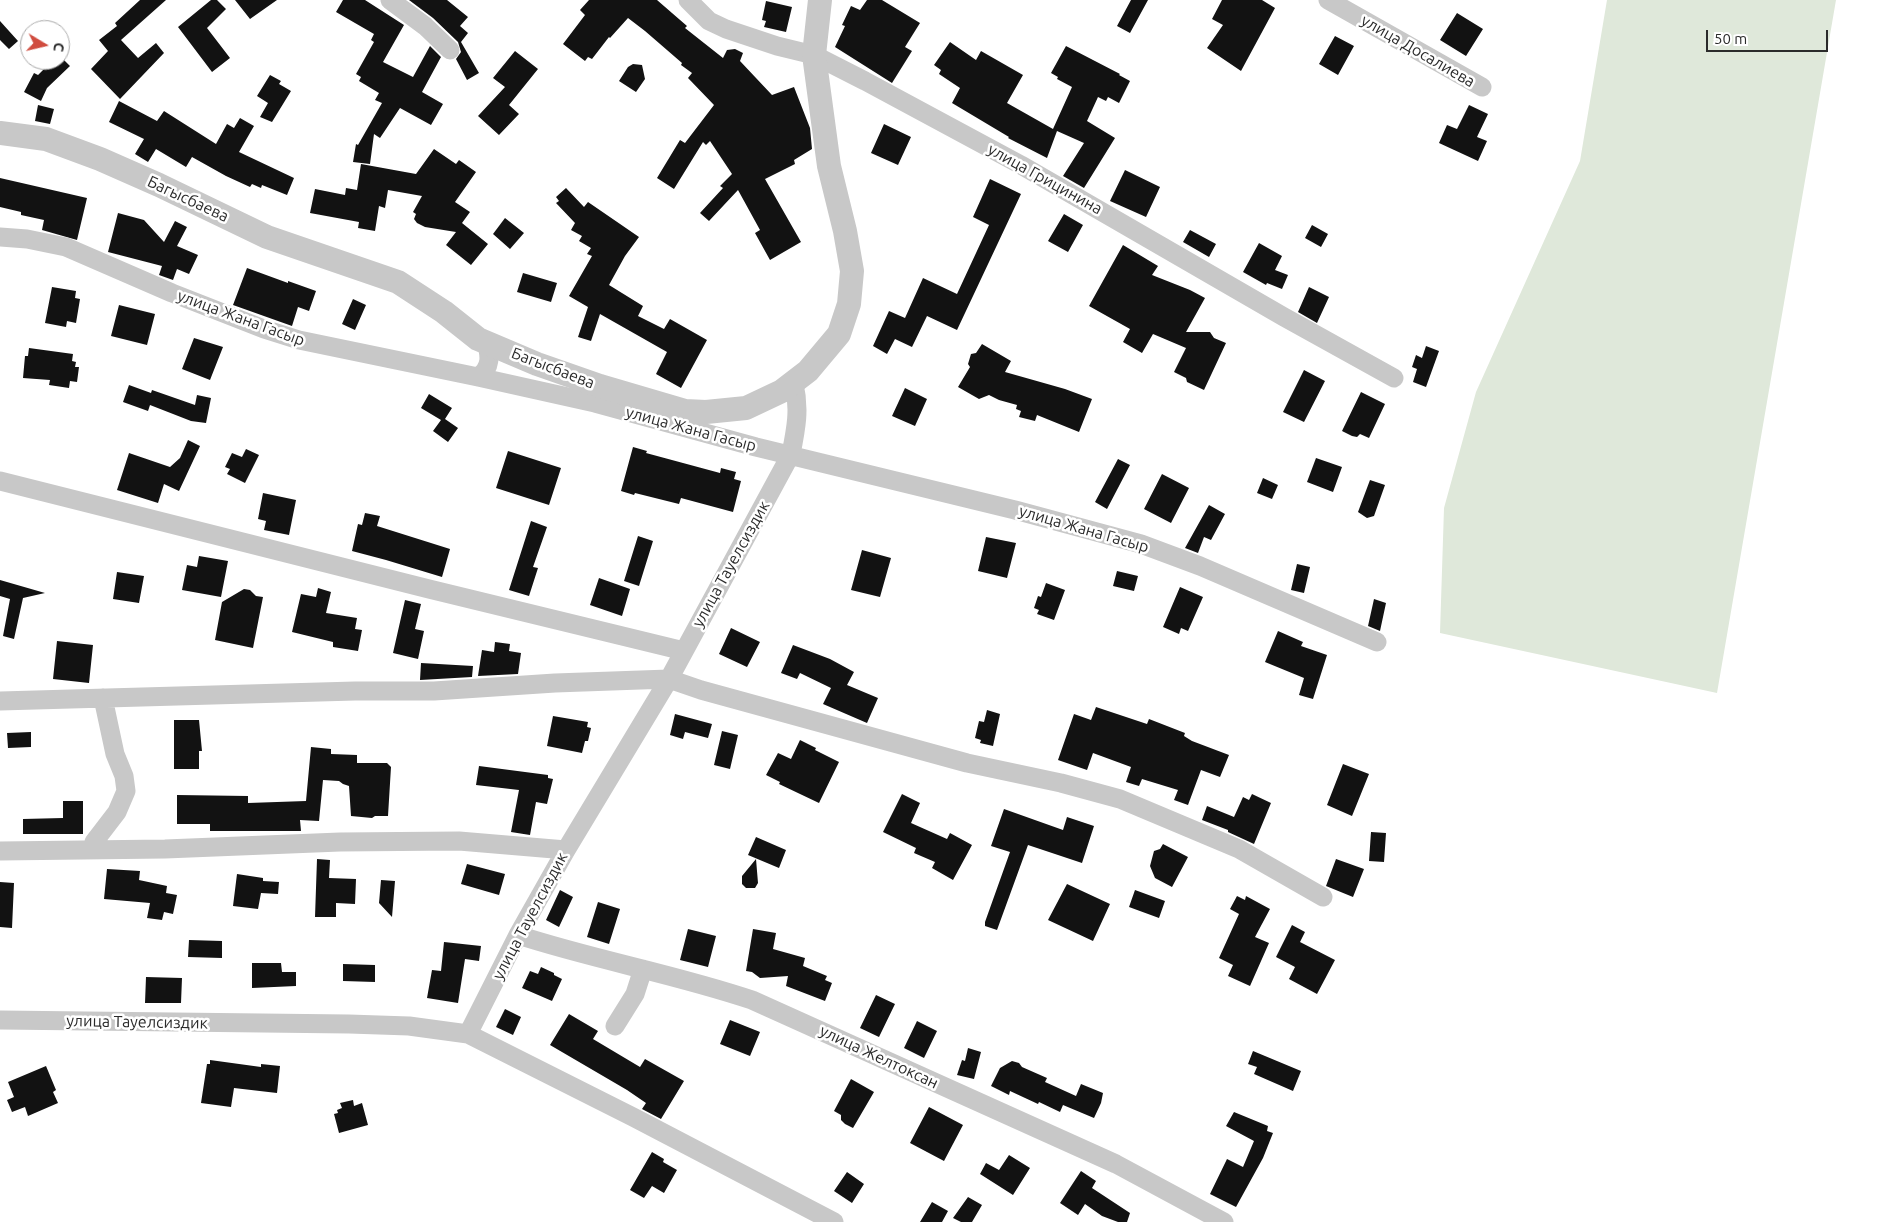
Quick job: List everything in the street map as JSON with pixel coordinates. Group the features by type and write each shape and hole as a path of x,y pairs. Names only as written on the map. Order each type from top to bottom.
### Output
{"street":[{"path":"390,0 425,26 450,50"},
{"name":"улица Грицинина","path":"688,0 709,21 726,29 777,46 814,55 1021,165 1284,317 1394,378"},
{"name":"Багысбаева","path":"0,134 46,139 100,159 267,237 398,282 444,312 478,339 537,364 597,395 686,411 704,422 746,408 794,384 808,371 839,334 849,304 852,271 845,231 829,166 814,55 820,0"},
{"name":"улица Досалиева","path":"1328,0 1482,87"},
{"name":"улица Жана Гасыр","path":"0,236 66,247 172,293 264,329 299,340 478,377 597,395"},
{"path":"478,377 483,374 488,366 490,357 486,342"},
{"name":"улица Тауелсиздик","path":"0,1020 409,1026 468,1034 518,935 566,850 669,679 791,454 798,402 794,384"},
{"name":"улица Жана Гасыр","path":"704,422 791,454 1015,510 1141,544 1200,566 1377,642"},
{"path":"0,481 684,651"},
{"path":"0,701 355,691 434,691 555,683 669,679 701,690 958,761 1120,799 1239,849 1323,897"},
{"path":"92,850 98,835 117,812 126,791 124,776 115,754 102,698"},
{"path":"0,851 449,841 566,850"},
{"name":"улица Желтоксан","path":"518,935 552,946 713,986 752,1000 1116,1164 1224,1222"},
{"path":"615,1026 635,994 643,969"},
{"path":"468,1034 634,1116 834,1222"}],"shaded area":[{"path":"1607,0 1836,0 1717,693 1440,633 1444,508 1476,392 1580,161"}],"building":[{"path":"140,0 166,0 121,40 138,58 156,43 164,53 120,99 91,69 108,51 99,40 117,26 115,23"},
{"path":"211,0 217,0 226,9 207,28 230,58 212,72 178,27"},
{"path":"235,0 277,0 250,19"},
{"path":"343,0 365,0 404,25 383,62 413,77 430,46 441,57 422,92 443,104 431,125 400,108 380,138 374,134 370,164 353,162 356,144 358,145 382,103 375,100 379,93 359,81 361,77 356,74 374,42 371,40 374,34 336,12"},
{"path":"409,0 447,0 468,17 460,26 468,33 461,42 479,73 467,80 456,59 461,52 458,42 433,18"},
{"path":"589,0 657,0 687,26 685,28 723,58 727,50 735,49 743,53 740,61 772,95 794,87 810,128 812,149 794,160 795,164 765,179 801,242 770,260 755,233 760,230 738,190 709,221 700,213 723,188 720,186 732,174 710,141 706,145 703,142 674,189 657,178 680,140 685,143 714,105 688,78 692,73 628,18 609,37 592,59 588,57 585,61 563,44 585,15 580,10"},
{"path":"867,0 882,0 920,23 905,47 912,51 892,83 835,47 845,26 842,25 851,6 860,10"},
{"path":"1131,0 1148,0 1130,33 1117,26"},
{"path":"1222,0 1262,0 1275,8 1241,71 1207,48 1223,25 1212,19"},
{"path":"766,1 792,7 786,32 764,27 766,21 762,20"},
{"path":"1457,13 1483,29 1466,56 1440,40"},
{"path":"0,21 18,41 9,49 0,40"},
{"path":"1335,36 1354,46 1338,75 1319,64"},
{"path":"950,42 976,60 981,51 1023,75 1007,103 1053,129 1072,87 1057,79 1058,77 1051,73 1066,46 1130,81 1119,103 1108,97 1106,101 1098,97 1087,121 1115,138 1084,188 1063,176 1084,143 1057,131 1047,158 1008,138 952,103 960,88 939,74 941,70 934,65"},
{"path":"515,51 538,69 509,105 519,114 499,135 478,116 505,87 493,78"},
{"path":"633,64 642,65 645,79 636,92 619,81 628,67"},
{"path":"43,70 66,70 47,88 41,101 24,92 34,73 38,75"},
{"path":"270,75 281,81 279,84 291,91 272,122 260,117 268,103 257,96"},
{"path":"119,101 157,121 164,111 216,144 227,124 234,128 240,118 254,126 239,152 294,178 287,195 262,185 261,188 252,184 250,187 192,157 186,167 156,149 148,162 135,154 144,139 109,122"},
{"path":"38,105 54,109 50,124 35,121"},
{"path":"1469,105 1488,114 1477,137 1487,141 1478,161 1439,143 1447,125 1457,129"},
{"path":"884,124 911,137 898,165 871,153"},
{"path":"434,149 456,164 459,160 476,172 455,202 470,212 462,223 488,244 471,265 446,245 456,232 425,227 414,219 416,214 413,212 422,196 388,190 385,208 379,206 375,231 358,228 359,222 310,213 315,189 345,195 346,188 357,190 361,164 416,174"},
{"path":"1125,170 1160,187 1146,217 1110,201"},
{"path":"0,178 87,198 77,240 42,230 44,220 21,215 21,212 0,207"},
{"path":"990,179 1021,194 957,330 927,316 912,347 895,339 887,354 873,346 889,311 905,318 923,278 957,294 989,225 973,217"},
{"path":"566,188 584,207 588,202 639,237 625,256 609,285 643,306 638,316 664,329 670,319 707,340 681,388 656,374 667,352 600,314 591,341 578,337 588,307 569,296 592,256 587,254 591,248 579,241 582,236 571,230 575,223 556,203 559,201 556,197"},
{"path":"118,213 144,220 164,242 175,221 187,227 177,246 198,255 189,274 177,269 173,280 159,275 162,266 108,252"},
{"path":"1064,214 1083,225 1068,252 1048,241"},
{"path":"505,218 524,233 510,249 493,234"},
{"path":"1312,225 1328,234 1321,247 1305,238"},
{"path":"1190,230 1216,244 1209,257 1183,242"},
{"path":"1259,243 1282,256 1275,270 1288,275 1282,289 1267,283 1266,285 1243,272"},
{"path":"1123,245 1158,266 1152,275 1205,298 1186,332 1210,332 1214,338 1226,343 1204,390 1187,382 1186,378 1174,372 1186,348 1153,334 1142,353 1123,342 1130,329 1089,306"},
{"path":"247,268 316,291 309,311 298,307 292,326 233,305"},
{"path":"523,273 557,283 551,302 517,292"},
{"path":"52,287 76,291 75,298 80,299 76,323 67,321 66,327 45,323"},
{"path":"1309,287 1329,297 1317,323 1298,312"},
{"path":"353,299 366,305 355,330 342,324"},
{"path":"119,305 155,314 147,345 111,336"},
{"path":"194,338 223,347 210,380 182,369"},
{"path":"982,344 1011,361 1005,372 1065,389 1092,399 1079,432 1037,415 1035,421 1019,417 1021,411 1016,409 1017,405 989,395 979,399 958,387 970,367 968,364 971,354 976,353"},
{"path":"1426,346 1439,351 1426,387 1413,382 1417,369 1412,367 1416,355 1422,358"},
{"path":"29,348 73,354 72,361 76,362 75,367 79,367 77,382 70,381 69,388 49,385 50,380 23,378 25,356 28,356"},
{"path":"1304,370 1325,381 1304,422 1283,412"},
{"path":"129,385 151,393 152,390 195,405 197,395 211,398 206,423 191,421 150,405 148,411 123,402"},
{"path":"905,388 927,399 915,426 892,416"},
{"path":"1361,392 1385,404 1369,438 1360,434 1357,437 1352,436 1342,431"},
{"path":"429,394 452,408 445,419 458,428 448,442 433,431 441,420 421,408"},
{"path":"188,440 200,446 179,491 164,484 158,503 117,490 129,453 170,467 180,458"},
{"path":"633,447 647,451 646,453 720,473 721,468 736,472 734,479 741,481 733,512 681,498 679,504 621,491"},
{"path":"246,449 259,455 245,483 227,474 230,469 225,467 232,453 242,457"},
{"path":"508,451 561,468 549,505 496,488"},
{"path":"1316,458 1342,467 1333,492 1307,482"},
{"path":"1118,459 1130,465 1107,509 1095,502"},
{"path":"1162,474 1189,488 1171,523 1144,509"},
{"path":"1263,478 1278,485 1272,499 1257,493"},
{"path":"1370,480 1385,485 1374,516 1367,518 1358,512"},
{"path":"263,493 296,500 289,535 264,530 266,521 258,519"},
{"path":"1209,505 1225,514 1211,540 1204,537 1198,553 1185,548"},
{"path":"365,513 380,516 377,526 450,549 442,577 352,551 358,524 362,525"},
{"path":"531,521 547,527 533,567 538,568 529,596 509,590"},
{"path":"638,536 653,541 639,586 624,581"},
{"path":"986,537 1016,543 1007,578 978,571"},
{"path":"862,550 891,558 880,597 851,590"},
{"path":"199,556 228,561 221,597 182,590 187,565 197,567"},
{"path":"1297,564 1310,567 1304,593 1291,590"},
{"path":"1117,571 1138,576 1134,591 1113,586"},
{"path":"117,572 144,576 139,603 113,599"},
{"path":"599,578 630,589 622,616 590,605"},
{"path":"0,580 45,593 23,598 14,639 3,636 10,599 0,596"},
{"path":"1046,583 1065,590 1054,620 1037,614 1039,610 1034,608 1038,596 1041,597"},
{"path":"1180,587 1203,597 1188,631 1181,628 1179,634 1163,627"},
{"path":"318,588 331,592 326,613 357,618 355,629 362,630 358,651 333,647 333,642 292,632 301,594 316,597"},
{"path":"244,589 250,590 256,596 263,597 253,648 215,640 222,602"},
{"path":"1374,599 1386,603 1380,631 1368,626"},
{"path":"405,600 421,604 415,629 424,631 418,659 393,653"},
{"path":"731,628 760,642 747,667 719,654"},
{"path":"1278,631 1303,642 1301,646 1327,655 1313,699 1299,695 1304,678 1265,662"},
{"path":"57,641 93,645 89,683 53,679"},
{"path":"495,642 510,644 509,651 521,653 518,674 478,676 482,650 494,652"},
{"path":"793,645 830,659 854,672 847,685 878,698 867,723 823,704 831,688 800,673 797,679 781,673"},
{"path":"421,663 473,666 472,677 420,680"},
{"path":"1096,707 1147,724 1149,719 1185,733 1184,736 1192,741 1229,755 1220,777 1201,770 1188,805 1174,800 1178,790 1142,779 1139,786 1126,782 1131,767 1093,753 1087,770 1058,760 1074,714 1091,720"},
{"path":"987,710 1000,714 993,746 980,743 981,740 975,738 979,721 984,722"},
{"path":"675,714 712,724 708,738 685,732 683,739 670,735"},
{"path":"553,716 588,722 587,727 591,728 588,741 585,741 582,753 547,746"},
{"path":"174,720 199,720 202,751 199,751 199,769 174,769"},
{"path":"722,731 738,735 730,769 714,765"},
{"path":"31,732 31,747 8,748 7,733"},
{"path":"800,740 839,762 819,803 779,784 780,782 766,775 778,753 791,759"},
{"path":"311,747 331,749 331,754 357,755 357,763 387,763 391,767 388,816 375,816 372,818 351,816 349,786 339,781 323,780 319,821 300,820 301,831 210,831 210,824 177,824 177,795 248,796 248,803 306,801"},
{"path":"1343,764 1369,774 1352,816 1327,805"},
{"path":"479,766 548,775 548,778 553,779 547,804 536,802 530,835 511,832 519,790 476,785"},
{"path":"902,794 920,803 911,823 947,839 950,833 972,845 953,880 932,868 935,862 914,853 916,848 883,832"},
{"path":"1252,794 1271,803 1254,844 1228,832 1228,830 1202,820 1207,806 1234,817 1243,797 1249,800"},
{"path":"63,801 83,801 83,834 23,834 23,819 63,818"},
{"path":"1004,809 1063,830 1067,817 1094,826 1082,863 1028,845 997,930 985,926 985,922 1010,852 991,846"},
{"path":"1371,832 1386,833 1384,862 1369,861"},
{"path":"756,837 786,850 779,868 748,855"},
{"path":"1163,844 1188,857 1172,887 1155,878 1150,866 1154,851 1160,849"},
{"path":"317,859 330,860 329,878 356,879 355,904 336,903 336,917 315,917"},
{"path":"756,859 758,883 755,888 746,888 742,884 742,876"},
{"path":"1336,859 1364,869 1353,897 1326,886"},
{"path":"467,864 505,874 499,895 461,884"},
{"path":"107,869 140,871 139,880 167,886 166,893 177,895 173,914 164,912 162,920 147,918 150,903 104,899"},
{"path":"237,874 263,878 263,881 279,882 278,894 261,893 258,909 233,906"},
{"path":"381,880 395,881 392,917 379,903"},
{"path":"0,882 14,883 12,928 0,927"},
{"path":"1067,884 1110,904 1093,941 1048,920"},
{"path":"560,890 573,897 559,927 546,920"},
{"path":"1135,890 1165,901 1159,918 1129,907"},
{"path":"1237,896 1245,900 1246,896 1270,909 1255,937 1269,943 1250,986 1228,976 1233,965 1219,958 1239,914 1230,909"},
{"path":"598,902 620,909 609,944 587,937"},
{"path":"1292,925 1305,932 1300,942 1335,960 1317,994 1289,979 1295,967 1276,957"},
{"path":"688,929 716,936 708,967 680,960"},
{"path":"753,929 776,933 773,949 805,958 803,966 827,976 825,980 832,983 825,1001 786,986 788,976 760,978 752,972 746,971"},
{"path":"189,940 222,941 222,958 188,957"},
{"path":"444,942 481,946 479,961 465,959 458,1003 427,998 432,970 441,971"},
{"path":"252,963 281,963 282,972 296,972 296,986 252,988"},
{"path":"343,964 375,965 375,982 343,981"},
{"path":"541,967 562,979 552,1001 522,988 530,971 538,974"},
{"path":"146,977 182,978 181,1003 145,1003"},
{"path":"876,995 895,1004 879,1037 860,1028"},
{"path":"505,1009 521,1017 513,1035 496,1027"},
{"path":"569,1014 598,1031 593,1039 640,1067 645,1059 684,1081 661,1119 642,1109 646,1103 627,1090 550,1045"},
{"path":"730,1020 760,1032 750,1056 720,1044"},
{"path":"917,1021 937,1031 924,1058 904,1048"},
{"path":"968,1048 981,1052 974,1079 957,1075 962,1060 965,1061"},
{"path":"1253,1051 1301,1071 1293,1091 1254,1074 1257,1067 1248,1064"},
{"path":"210,1060 261,1067 261,1064 280,1066 277,1093 234,1088 231,1107 201,1103 207,1064 210,1064"},
{"path":"1012,1061 1047,1078 1045,1082 1076,1096 1081,1084 1103,1093 1101,1103 1094,1118 1063,1105 1060,1112 1010,1091 1009,1095 991,1086 1000,1068"},
{"path":"46,1066 56,1090 53,1092 58,1103 28,1116 25,1107 12,1112 7,1100 14,1097 8,1082"},
{"path":"851,1079 874,1092 853,1128 845,1124 841,1120 841,1115 834,1111"},
{"path":"353,1100 354,1106 362,1103 368,1125 339,1133 334,1114 338,1113 337,1110 342,1108 340,1103"},
{"path":"929,1107 963,1125 944,1161 910,1143"},
{"path":"1234,1112 1268,1126 1267,1131 1273,1133 1263,1158 1236,1207 1210,1194 1227,1159 1243,1167 1254,1141 1226,1126"},
{"path":"652,1152 664,1159 663,1162 677,1170 664,1193 652,1186 644,1198 630,1190"},
{"path":"1009,1155 1030,1168 1013,1195 980,1174 986,1163 999,1170"},
{"path":"1081,1171 1096,1181 1092,1188 1130,1213 1127,1222 1118,1222 1102,1216 1085,1204 1078,1215 1060,1203"},
{"path":"847,1172 864,1184 852,1203 834,1191"},
{"path":"968,1197 982,1205 972,1222 961,1222 953,1218"},
{"path":"932,1202 948,1211 942,1222 920,1222"}]}
